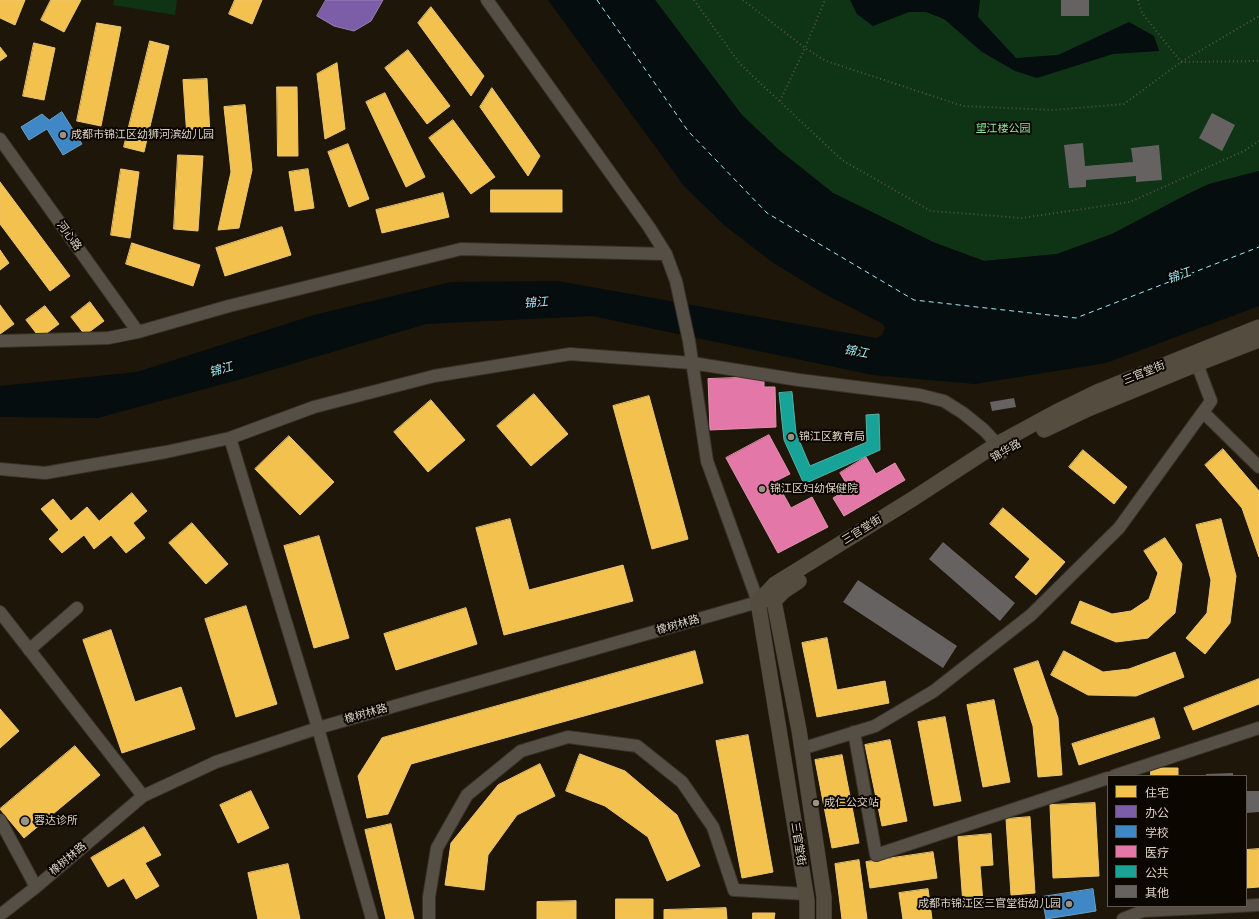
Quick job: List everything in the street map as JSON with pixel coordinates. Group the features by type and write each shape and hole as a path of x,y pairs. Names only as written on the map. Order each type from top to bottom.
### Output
{"main road":[{"name":"三官堂街","path":"807,919 806,894 758,602 775,584 911,500 1000,448 1056,412 1097,392 1259,327"},
{"name":"锦华路","path":"774,601 784,591 1000,448 1058,422 1259,340"},
{"name":"三官堂街","path":"774,601 799,730 824,897 824,919"}],"street":[{"path":"487,0 649,227 666,254 676,281 689,341 708,461 758,602"},
{"name":"河心路","path":"0,139 138,332"},
{"path":"0,341 108,338 138,332 229,306 461,249 666,254"},
{"path":"0,469 45,473 166,452 230,438 314,407 434,376 570,354 692,363 799,380 920,395 944,401 963,413 979,425 1000,448"},
{"path":"801,749 875,726 934,691 1031,615 1119,528 1211,401 1198,364"},
{"path":"1203,412 1259,467"},
{"path":"230,438 318,728 372,919"},
{"name":"橡树林路","path":"0,915 143,796 216,762 318,728 758,602 774,601"},
{"path":"29,650 77,608"},
{"path":"0,612 143,796"},
{"path":"1117,775 1259,728"},
{"path":"854,732 876,855 1107,778"},
{"path":"429,919 429,897 437,848 467,795 521,751 568,737 637,746 682,782 713,827 734,890 806,894"},
{"path":"0,820 36,886"},
{"path":"1247,907 1259,906"},
{"path":"1123,919 1143,911 1236,907"}],"path":[{"path":"694,0 740,64 842,160 931,211 1022,218 1130,202 1244,151 1259,141"},
{"path":"743,0 805,48 826,61 963,106 1053,110 1124,104 1181,62 1259,16"},
{"path":"780,102 825,0"},
{"path":"1138,0 1142,13 1181,62"},
{"path":"1181,62 1259,61"}],"green space":[{"path":"114,0 177,0 175,15 113,5"},
{"name":"望江楼公园","path":"655,0 1259,0 1259,171 1209,184 1112,234 1057,254 984,261 933,242 833,193 779,150 742,115"}],"water":[{"name":"锦江","path":"548,0 655,0 742,115 779,150 833,193 933,242 984,261 1057,254 1112,234 1209,184 1259,171 1259,306 1106,363 975,384 873,375 592,316 426,324 245,378 98,418 0,417 0,386 137,372 314,315 451,282 558,281 876,338 882,335 885,328 883,324 821,292 772,262 724,225 684,186"},
{"path":"850,0 980,0 978,17 1016,58 1058,55 1129,22 1154,36 1159,51 1113,54 1037,78 1015,71 982,52 944,19 926,12 909,12 873,26 857,14"}],"building: 住宅":[{"path":"0,0 25,0 15,25 0,18"},
{"path":"51,0 81,0 64,32 41,20"},
{"path":"235,0 262,0 252,24 229,14"},
{"path":"431,7 484,76 471,96 418,23"},
{"path":"97,23 121,27 101,126 77,121"},
{"path":"150,41 169,46 144,152 124,147"},
{"path":"34,43 55,48 44,100 23,96"},
{"path":"0,47 7,56 0,61"},
{"path":"408,50 450,106 427,124 385,68"},
{"path":"337,63 345,129 325,139 317,74"},
{"path":"207,79 210,135 187,137 183,80"},
{"path":"277,87 297,87 298,156 278,156"},
{"path":"492,88 540,156 528,176 480,107"},
{"path":"385,93 425,177 406,187 366,102"},
{"path":"245,105 252,170 239,228 218,230 231,172 224,107"},
{"path":"453,120 495,177 471,194 429,138"},
{"path":"348,144 369,199 349,207 328,152"},
{"path":"178,155 203,156 198,231 174,229"},
{"path":"121,169 139,172 130,238 111,235"},
{"path":"308,169 314,208 295,211 289,172"},
{"path":"0,182 70,276 50,291 0,224"},
{"path":"491,190 562,190 562,212 491,212"},
{"path":"443,193 449,217 382,233 376,210"},
{"path":"282,227 291,255 225,276 216,248"},
{"path":"132,243 200,265 193,286 126,264"},
{"path":"0,250 9,263 0,270"},
{"path":"90,302 104,321 85,335 71,317"},
{"path":"0,305 14,324 0,334"},
{"path":"45,306 59,324 40,338 26,320"},
{"path":"534,394 568,434 531,466 497,426"},
{"path":"649,396 688,539 652,549 613,406"},
{"path":"431,400 465,440 428,472 394,432"},
{"path":"289,436 334,482 300,515 255,469"},
{"path":"1223,449 1259,491 1259,557 1242,508 1205,465"},
{"path":"1083,450 1127,487 1114,504 1069,467"},
{"path":"132,493 147,511 133,523 145,538 126,553 111,535 94,549 84,535 62,553 49,539 59,530 41,509 53,499 71,521 87,507 99,521"},
{"path":"1003,508 1065,562 1036,595 1015,577 1030,559 990,524"},
{"path":"510,519 529,590 623,565 633,601 504,635 476,528"},
{"path":"1221,519 1236,576 1230,623 1205,654 1186,638 1207,613 1211,580 1196,525"},
{"path":"192,523 228,564 206,584 169,543"},
{"path":"319,536 349,638 314,648 284,546"},
{"path":"1165,538 1182,564 1175,613 1148,638 1116,642 1071,623 1080,601 1112,614 1131,611 1149,599 1158,573 1144,551"},
{"path":"246,606 277,704 236,717 205,619"},
{"path":"466,608 477,644 396,670 384,634"},
{"path":"111,630 135,702 181,687 195,729 122,753 83,640"},
{"path":"827,638 837,690 885,681 889,703 817,717 802,643"},
{"path":"695,651 703,683 411,764 388,814 367,818 358,776 382,738"},
{"path":"1064,651 1103,672 1129,669 1175,652 1184,677 1136,696 1088,695 1051,675"},
{"path":"1038,661 1058,718 1062,775 1038,777 1033,726 1014,669"},
{"path":"1259,679 1259,704 1193,730 1184,708"},
{"path":"994,700 1010,782 983,787 967,705"},
{"path":"0,709 19,731 0,748"},
{"path":"945,717 961,801 934,806 918,722"},
{"path":"1154,718 1160,738 1079,765 1072,744"},
{"path":"748,735 773,872 742,878 716,741"},
{"path":"890,740 907,821 882,826 865,745"},
{"path":"75,746 100,775 24,838 0,809"},
{"path":"580,754 625,771 677,815 700,866 667,881 648,837 605,806 566,791"},
{"path":"842,755 859,843 832,848 815,760"},
{"path":"540,764 555,796 517,815 488,855 484,890 445,885 451,843 498,785"},
{"path":"1151,768 1178,768 1178,775 1151,775"},
{"path":"251,791 269,828 238,843 220,805"},
{"path":"1095,803 1099,876 1053,878 1050,805"},
{"path":"1030,817 1035,893 1011,895 1006,819"},
{"path":"391,824 414,919 386,919 365,830"},
{"path":"144,827 161,855 145,863 159,886 136,899 124,878 108,887 91,858"},
{"path":"991,834 993,865 980,866 983,903 963,904 958,837"},
{"path":"1259,849 1259,887 1247,888 1247,850"},
{"path":"933,852 937,878 870,888 866,862"},
{"path":"859,860 867,919 842,919 835,864"},
{"path":"288,864 300,919 258,919 248,873"},
{"path":"928,889 932,919 903,919 899,893"},
{"path":"616,899 653,899 653,919 616,919"},
{"path":"576,901 576,919 537,919 537,902"},
{"path":"726,908 727,919 664,919 664,910"},
{"path":"753,913 775,913 774,919 753,919"}],"building: 办公":[{"path":"326,0 383,0 371,21 354,31 334,26 317,16"}],"building: 学校":[{"name":"成都市锦江区幼狮河滨幼儿园","path":"62,112 82,144 63,155 47,129 29,140 21,127 42,114 49,120"},
{"name":"成都市锦江区三官堂街幼儿园","path":"1093,889 1096,911 1046,919 1042,897"}],"building: 医疗":[{"path":"764,377 764,387 775,387 776,427 710,430 708,379"},
{"name":"锦江区妇幼保健院","path":"769,435 790,474 776,481 791,508 812,497 828,527 778,553 726,458"},
{"path":"866,457 876,474 895,463 905,480 844,516 833,498 849,488 840,473"}],"building: 公共":[{"name":"锦江区教育局","path":"792,392 796,433 810,466 867,442 866,415 879,414 880,450 804,484 784,440 779,393"}],"building: 其他":[{"path":"1061,0 1089,0 1089,16 1061,16"},
{"path":"1212,113 1235,125 1222,151 1199,138"},
{"path":"1083,143 1085,166 1133,162 1131,148 1159,145 1162,180 1136,182 1136,176 1086,180 1086,187 1069,188 1064,145"},
{"path":"1014,398 1016,407 992,411 990,402"},
{"path":"943,542 1015,603 1000,621 929,559"},
{"path":"858,580 957,646 943,668 843,602"},
{"path":"1233,773 1233,775 1206,775"},
{"path":"1247,791 1259,791 1259,812 1247,813"}],"ferry route":[{"path":"597,0 688,131 767,213 914,300 1076,318 1259,247"}],"place":[{"name":"成都市锦江区幼狮河滨幼儿园","path":"63,135"},
{"name":"锦江区教育局","path":"791,437"},
{"name":"锦江区妇幼保健院","path":"762,489"},
{"name":"成仁公交站","path":"816,803"},
{"name":"蓉达诊所","path":"25,821"},
{"name":"成都市锦江区三官堂街幼儿园","path":"1069,904"}]}
